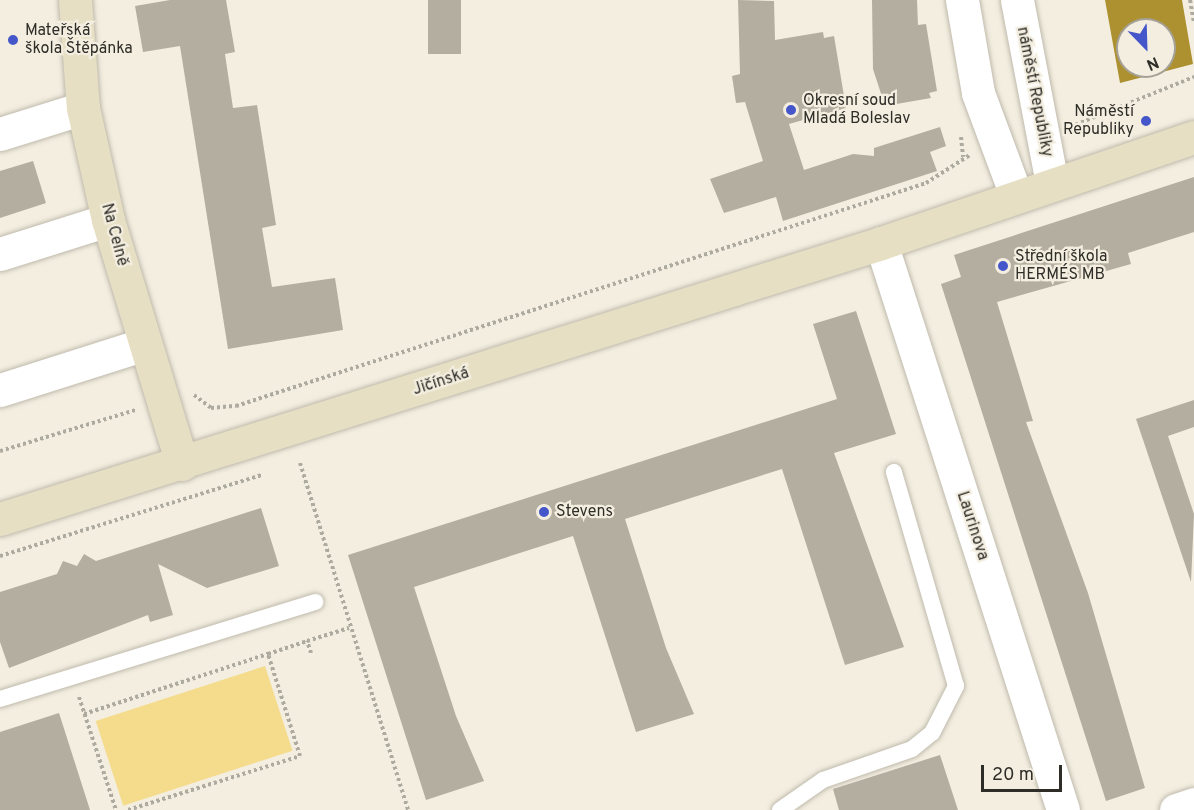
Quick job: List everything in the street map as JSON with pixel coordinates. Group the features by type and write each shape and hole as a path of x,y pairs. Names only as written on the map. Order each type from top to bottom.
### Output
{"street":[{"name":"Na Celně","path":"75,0 83,108 108,220 182,464"},
{"path":"962,0 978,93 1016,195"},
{"name":"náměstí Republiky","path":"1017,0 1052,184"},
{"path":"0,134 83,108"},
{"path":"881,243 1016,195 1194,137"},
{"path":"0,255 108,220"},
{"name":"Jičínská","path":"0,519 182,464 881,243"},
{"name":"Laurinova","path":"881,243 1063,810"},
{"path":"0,390 146,344"},
{"path":"1176,810 1194,804"}],"lane":[{"path":"780,810 823,780 912,748 932,733 956,686 894,472"},
{"path":"0,699 315,602"}],"path":[{"path":"1190,0 1194,23"},
{"path":"1064,128 1194,77"},
{"path":"192,393 211,408 236,406 926,183 944,176 963,157"},
{"path":"0,451 133,411"},
{"path":"300,463 349,628 408,810"},
{"path":"0,556 262,475"},
{"path":"84,714 349,628"},
{"path":"307,642 311,653"},
{"path":"128,810 300,756 268,654"},
{"path":"72,677 116,810"}],"shaded area":[{"path":"1105,0 1182,0 1193,64 1176,68 1176,18 1116,18 1116,61"},
{"path":"1119,78 1139,78 1120,83"},
{"path":"265,666 293,751 123,806 96,721"}],"building":[{"path":"170,0 226,0 235,52 225,54 233,108 257,105 276,225 262,228 272,287 335,278 343,330 228,349 180,46 143,52 135,6"},
{"path":"428,0 461,0 461,54 428,54"},
{"name":"Okresní soud Mladá Boleslav","path":"738,0 774,1 775,40 823,32 824,38 834,36 846,108 789,124 804,170 853,154 874,156 874,148 940,127 946,146 930,152 937,171 783,221 776,197 724,213 710,179 763,161 745,102 736,103 732,76 740,74"},
{"path":"872,0 917,0 918,25 926,24 937,91 929,93 931,98 885,106 873,69"},
{"path":"33,161 46,203 0,218 0,171"},
{"path":"1194,177 1194,232 1128,253 1131,264 997,302 1033,421 1026,422 1088,593 1145,788 1106,801 941,284 961,277 954,255"},
{"path":"856,311 896,434 834,453 904,647 845,665 782,469 625,519 666,648 694,714 636,732 573,536 414,587 456,716 484,781 426,800 348,555 837,399 813,324"},
{"path":"1194,400 1194,427 1168,436 1194,514 1191,582 1136,419"},
{"path":"261,508 279,566 207,588 158,564 173,615 150,622 148,615 9,668 0,642 0,592 57,574 63,561 77,566 84,554 96,561"},
{"path":"59,713 90,810 0,810 0,732"},
{"path":"940,755 958,810 839,810 833,789"}],"place":[{"name":"Mateřská škola Štěpánka","path":"13,40"},
{"name":"Okresní soud Mladá Boleslav","path":"791,110"},
{"name":"Náměstí Republiky","path":"1146,121"},
{"name":"Střední škola HERMÉS MB","path":"1003,266"},
{"name":"Stevens","path":"544,512"}]}
